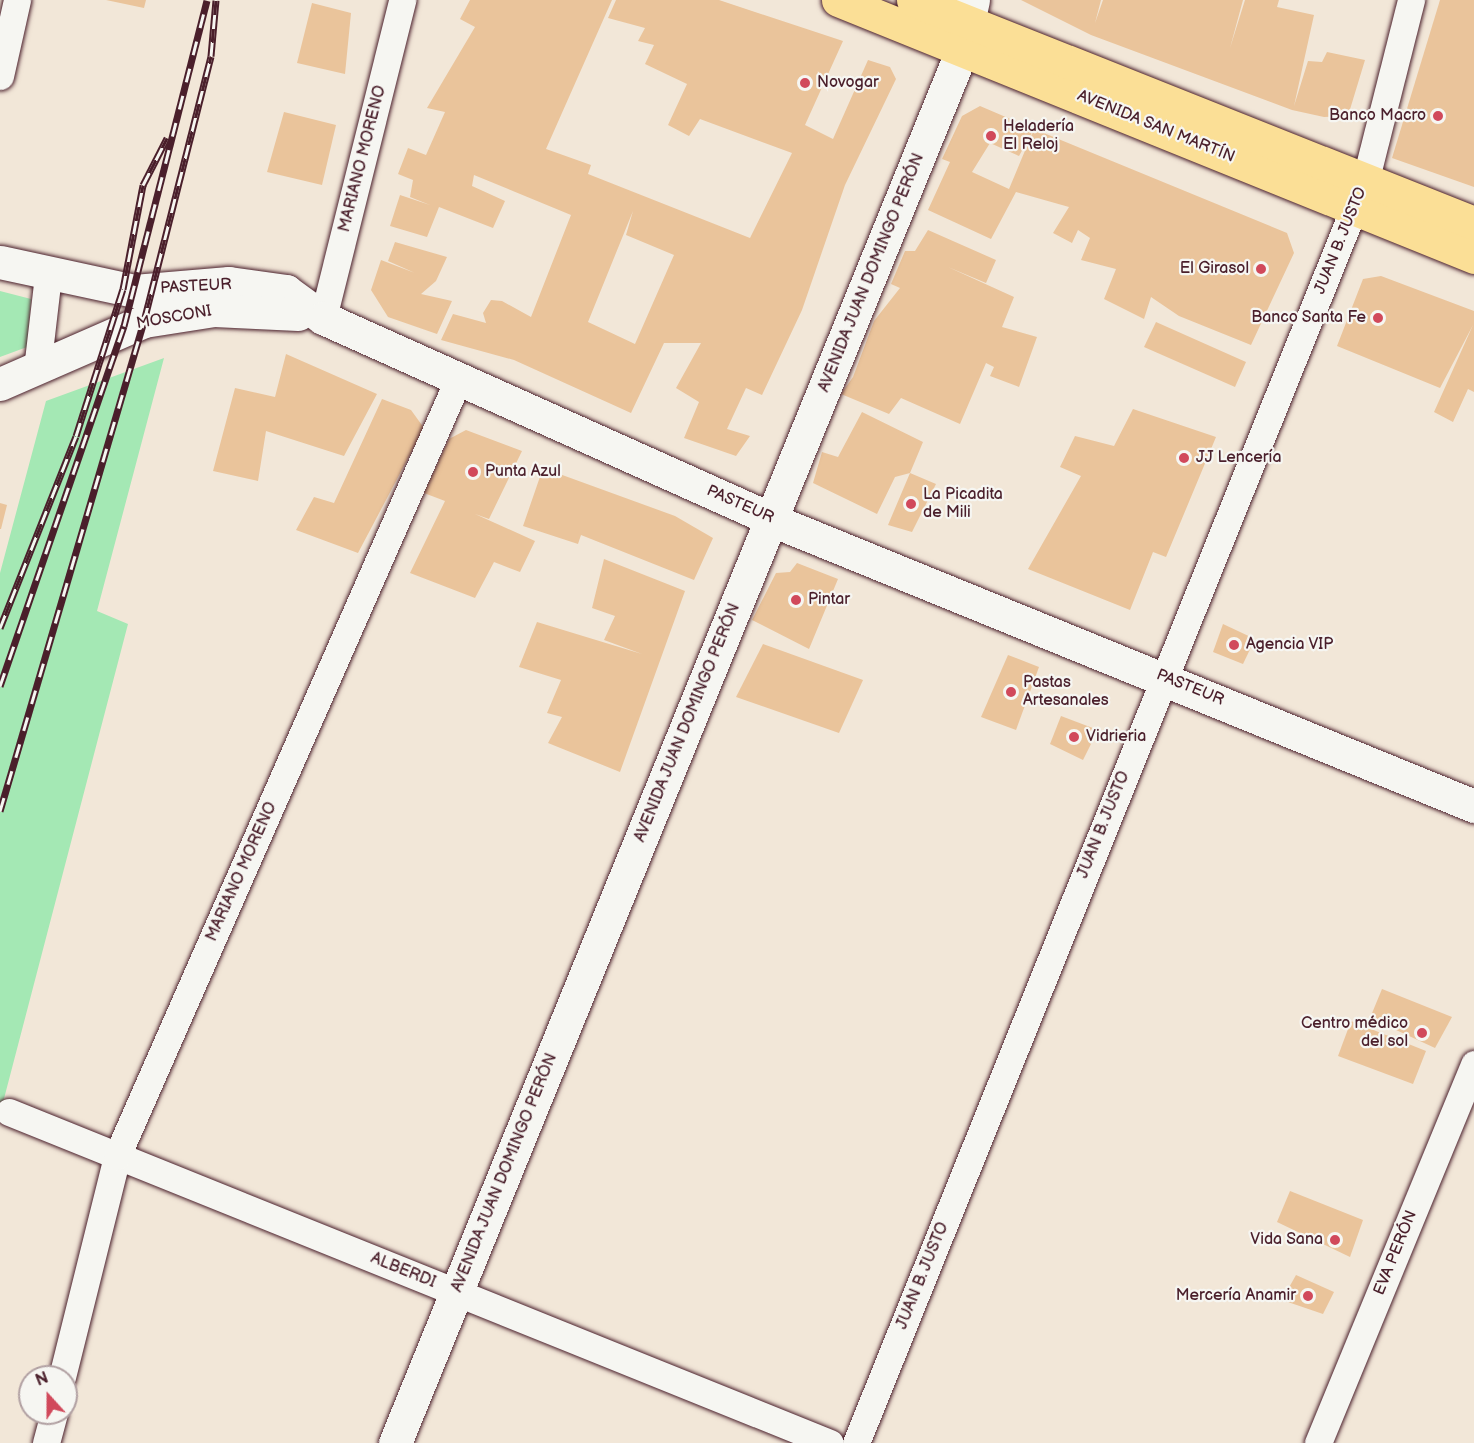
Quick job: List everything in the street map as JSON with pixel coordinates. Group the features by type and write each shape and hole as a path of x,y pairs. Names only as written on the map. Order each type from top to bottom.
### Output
{"main road":[{"name":"AVENIDA SAN MARTÍN","path":"838,0 948,18 1361,193 1474,256"},
{"name":"AVENIDA SAN MARTÍN","path":"1361,193 1474,223"}],"street":[{"path":"0,76 17,0"},
{"name":"MARIANO MORENO","path":"323,318 402,0"},
{"name":"JUAN B. JUSTO","path":"856,1443 1361,193 1411,0"},
{"name":"AVENIDA JUAN DOMINGO PERÓN","path":"395,1443 447,1289 762,515 931,76 948,18"},
{"name":"PASTEUR","path":"0,262 48,275 134,291 229,283 286,291 323,318 762,515 1164,677 1474,806"},
{"path":"37,369 48,275"},
{"name":"MOSCONI","path":"0,384 144,321 214,310 279,310 323,318"},
{"name":"MARIANO MORENO","path":"65,1365 117,1156 458,380"},
{"name":"EVA PERÓN","path":"1318,1443 1474,1064"},
{"name":"ALBERDI","path":"9,1112 830,1443"},
{"name":"AVENIDA JUAN DOMINGO PERÓN","path":"372,1443 447,1289"},
{"path":"46,1443 51,1425"}],"green space":[{"path":"0,291 31,299 27,347 0,357"},
{"path":"164,358 97,611 128,624 0,1114 0,573 46,401"}],"building":[{"path":"106,0 146,0 144,8"},
{"path":"470,0 612,0 546,149 591,165 588,174 750,238 792,153 700,119 689,136 668,125 687,84 645,64 654,45 638,41 645,28 608,18 616,0 719,0 843,41 805,125 833,139 868,60 890,67 896,79 845,185 802,310 762,395 746,388 727,429 750,436 736,456 684,438 699,402 676,388 701,343 664,343 631,413 514,360 441,340 453,314 486,323 483,313 491,300 502,301 531,317 571,215 474,175 472,186 505,201 493,228 439,207 427,237 390,226 400,195 430,205 410,197 413,180 398,174 408,148 426,155 445,112 427,108 475,27 460,19","holes":["633,211 626,235 674,255 635,344 588,322"]},
{"path":"1021,0 1101,0 1095,23 1103,0 1243,0 1230,48 1245,0 1279,0 1277,7 1314,15 1294,106 1308,61 1322,62 1327,52 1365,60 1348,116 1324,117 1292,110 1091,35"},
{"path":"1440,0 1474,0 1474,187 1392,158"},
{"path":"312,3 351,13 345,74 297,63"},
{"path":"980,106 1287,233 1294,253 1251,345 1179,316 1151,297 1144,319 1104,299 1116,269 1081,260 1090,238 1078,230 1072,243 1053,233 1069,207 1016,192 991,239 928,210 950,162 942,159 962,116","holes":["1034,129 1009,189 972,172 990,143 1019,156"]},
{"path":"284,112 336,125 322,185 267,172"},
{"path":"928,230 996,260 986,283 948,267 1014,297 1002,327 1037,337 1019,387 990,376 994,367 986,363 960,424 901,398 889,414 841,394 853,377 874,321 900,288 891,284 905,251 915,251"},
{"path":"395,242 447,257 436,281 421,294 452,301 437,334 388,317 371,290 381,260 415,273 388,261"},
{"path":"1381,276 1474,311 1474,392 1468,389 1453,422 1434,412 1473,325 1440,388 1337,346 1363,279"},
{"path":"1156,322 1246,362 1235,387 1144,347"},
{"path":"286,354 377,394 344,456 266,431 258,481 213,471 235,388 275,397"},
{"path":"382,399 411,410 424,428 358,553 296,530 314,497 334,503"},
{"path":"1133,409 1216,437 1166,557 1153,552 1130,610 1028,569 1081,476 1060,467 1075,436 1114,446"},
{"path":"862,412 923,442 910,473 895,477 877,514 813,483 822,452 838,457"},
{"path":"466,430 522,451 489,519 475,514 535,541 520,572 494,562 475,598 410,573 445,501 424,493 449,439"},
{"path":"543,468 675,516 713,538 694,580 581,535 578,544 523,526"},
{"name":"La Picadita de Mili","path":"910,473 936,484 912,532 888,525"},
{"path":"0,503 7,505 1,529 0,529"},
{"path":"604,559 685,591 620,772 548,743 562,717 547,713 561,680 519,667 537,622 642,654 604,640 615,616 592,608"},
{"name":"Pintar","path":"797,563 838,579 809,649 752,620 776,573 790,572"},
{"name":"Agencia VIP","path":"1223,624 1255,639 1243,664 1213,652"},
{"path":"763,644 863,680 839,733 736,697"},
{"name":"Pastas Artesanales","path":"1008,655 1039,667 1016,730 981,717"},
{"name":"Vidrieria","path":"1061,716 1098,730 1083,760 1050,744"},
{"name":"Centro médico del sol","path":"1382,989 1452,1017 1435,1048 1370,1018"},
{"path":"1351,1021 1426,1051 1413,1084 1338,1056"},
{"name":"Vida Sana","path":"1290,1191 1363,1220 1350,1257 1277,1222"},
{"name":"Mercería Anamir","path":"1296,1275 1334,1292 1323,1314 1282,1300"}],"railway":[{"path":"0,686 124,326 207,0"},
{"path":"0,811 144,321 211,56 216,0"},
{"path":"0,628 76,436 123,289 143,185 167,138"}],"place":[{"name":"Novogar","path":"805,83"},
{"name":"Banco Macro","path":"1438,116"},
{"name":"Heladería El Reloj","path":"991,136"},
{"name":"El Girasol","path":"1261,269"},
{"name":"Banco Santa Fe","path":"1378,318"},
{"name":"JJ Lencería","path":"1184,458"},
{"name":"Punta Azul","path":"473,472"},
{"name":"La Picadita de Mili","path":"911,504"},
{"name":"Pintar","path":"796,600"},
{"name":"Agencia VIP","path":"1234,645"},
{"name":"Pastas Artesanales","path":"1011,692"},
{"name":"Vidrieria","path":"1074,737"},
{"name":"Centro médico del sol","path":"1422,1033"},
{"name":"Vida Sana","path":"1335,1240"},
{"name":"Mercería Anamir","path":"1308,1296"}]}
